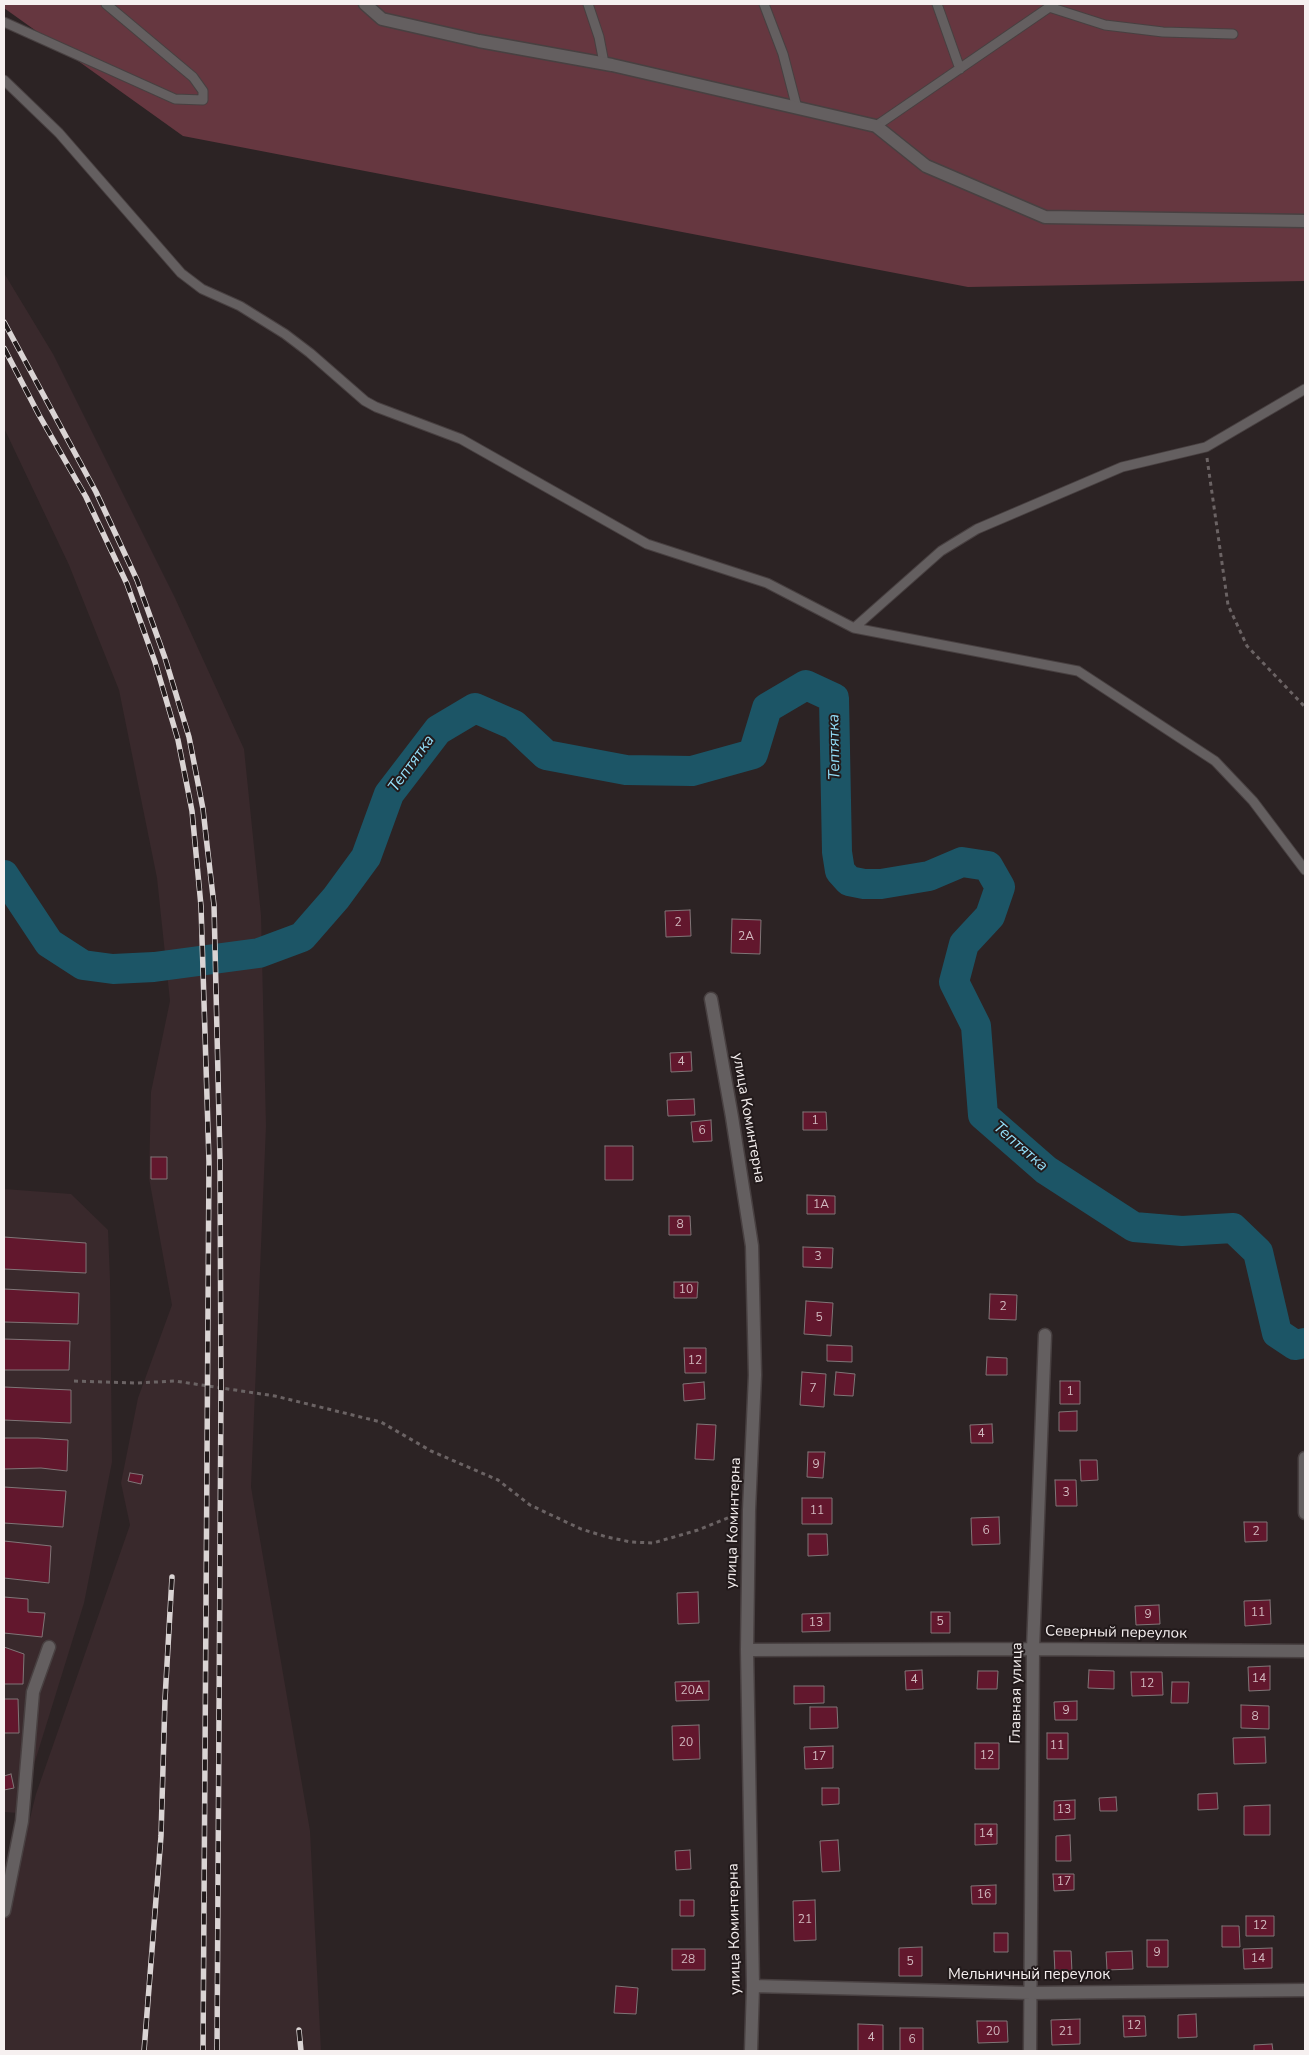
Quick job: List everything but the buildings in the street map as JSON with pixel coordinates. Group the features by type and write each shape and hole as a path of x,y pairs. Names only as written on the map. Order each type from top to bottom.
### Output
{"street":[{"path":"365,4 382,19 480,40 604,63 876,126 926,166 1045,217 1305,221"},
{"name":"улица Коминтерна","path":"711,1000 752,1246 755,1375 749,1510 747,1650 753,1986 751,2051"},
{"name":"Главная улица","path":"1030,2051 1033,1649 1045,1335"},
{"path":"1305,1458 1305,1513"},
{"path":"4,1911 22,1821 33,1692 49,1647"},
{"name":"Северный переулок","path":"747,1650 1033,1649 1305,1651"},
{"name":"Мельничный переулок","path":"753,1986 1031,1993 1305,1990"}],"lane":[{"path":"4,22 175,99 203,100 203,91 194,77 106,4"},
{"path":"588,4 604,63"},
{"path":"764,4 784,54 797,108"},
{"path":"937,4 960,69"},
{"path":"876,126 1052,6 1105,25 1163,32 1234,34"},
{"path":"4,80 59,133 181,273 202,289 240,306 285,334 376,407 461,439 647,544 767,583 854,628 1078,671 1215,761 1253,802 1305,870"},
{"path":"854,628 942,550 978,529 1122,466 1206,447 1305,389"}],"path":[{"path":"1206,447 1228,605 1247,646 1305,707"},
{"path":"74,1381 137,1383 175,1381 275,1396 381,1422 431,1451 498,1480 530,1505 581,1529 631,1542 653,1543 698,1530 749,1510"}],"shaded area":[{"path":"4,4 1305,4 1305,281 968,287 183,136 4,8"},
{"path":"4,273 53,354 175,598 244,749 261,915 266,1126 251,1487 310,1831 321,2051 4,2051 4,1924 36,1794 130,1525 121,1483 138,1398 172,1305 149,1178 151,1092 170,1001 157,878 119,690 69,565 4,428"},
{"path":"4,1189 71,1194 108,1230 110,1280 112,1462 84,1603 19,1813 4,1812"}],"waterway":[{"name":"Тептятка","path":"4,875 49,943 83,965 113,969 154,967 259,953 302,937 336,898 366,857 389,794 438,730 475,708 514,725 546,755 626,770 692,771 753,754 767,708 806,685 834,698 837,852 840,871 849,881 864,884 881,884 929,876 962,862 988,866 1000,887 990,916 964,944 954,982 976,1026 983,1115 1046,1170 1134,1227 1182,1231 1233,1228 1258,1252 1277,1333 1295,1345 1305,1343"}],"railway":[{"path":"4,322 96,492 137,580 165,658 189,737 203,809 214,905 220,1160 221,1388 217,2051"},
{"path":"4,348 39,415 86,497 127,584 155,662 178,740 192,811 201,906 209,1162 203,2051"},
{"path":"144,2051 161,1836 165,1699 172,1577"},
{"path":"299,2030 301,2051"}]}
